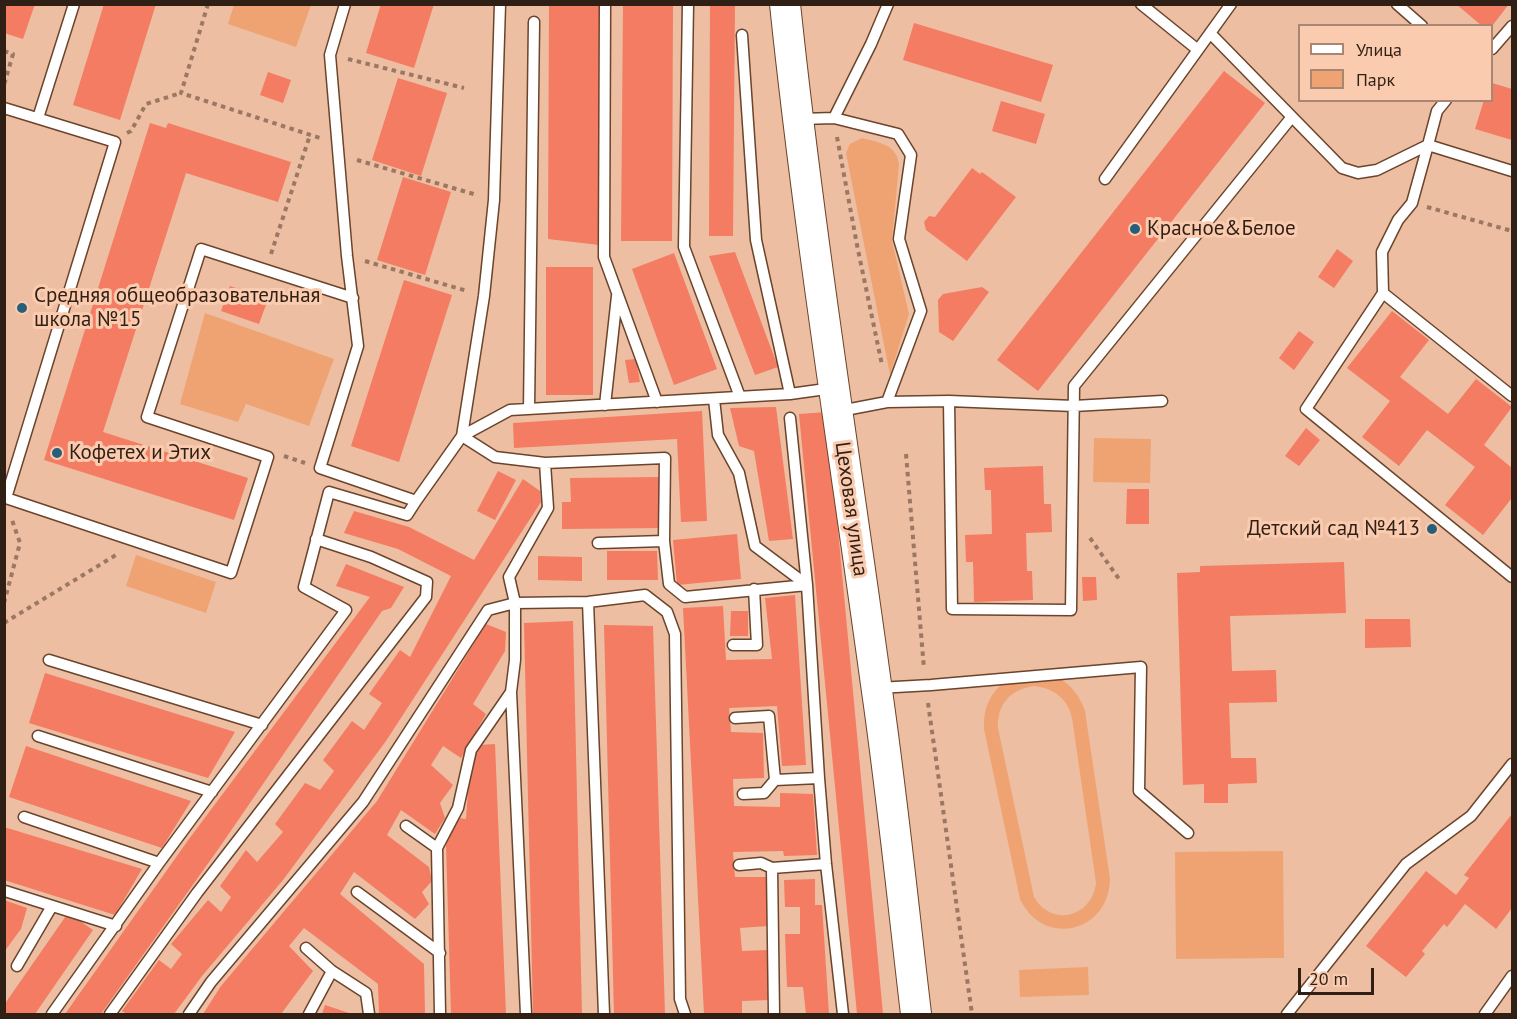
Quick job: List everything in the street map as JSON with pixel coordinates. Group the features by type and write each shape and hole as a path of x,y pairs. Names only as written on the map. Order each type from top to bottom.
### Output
{"main road":[{"name":"Цеховая улица","path":"785,4 797,120 877,688 916,1014"}],"lane":[{"path":"38,118 74,4"},
{"path":"345,4 330,55 347,256 358,346 320,468 416,501"},
{"path":"462,436 484,296 494,200 500,4"},
{"path":"605,4 604,256 657,402"},
{"path":"688,4 684,247 740,397"},
{"path":"834,118 888,4"},
{"path":"1141,4 1198,50"},
{"path":"1105,179 1231,4"},
{"path":"1397,4 1420,24"},
{"path":"529,409 534,22"},
{"path":"1493,47 1512,26"},
{"path":"1210,33 1342,168 1358,172 1377,170 1428,144 1512,171"},
{"path":"742,35 756,240 790,394"},
{"path":"1444,102 1437,111 1412,203 1398,220 1382,252 1383,293 1306,409 1512,577"},
{"path":"4,108 115,142 6,498 231,573 268,457 147,417 201,249 353,298"},
{"path":"949,401 952,609 1071,610 1074,386 1291,117"},
{"path":"797,120 834,118 898,134 911,155 899,239 921,311 887,402"},
{"path":"605,405 617,293"},
{"path":"1383,293 1512,396"},
{"path":"52,1014 159,863 346,610 304,586 329,492 407,515 462,436 510,410 790,394 836,400 949,401 1074,406 1162,401"},
{"path":"714,399 718,435 739,473 755,546 807,585"},
{"path":"790,418 807,585 826,864 843,1014"},
{"path":"462,436 495,457 545,463 665,458 664,541 669,584 685,597 807,585"},
{"path":"526,1014 512,692 515,660 515,603 509,577 548,508 545,463"},
{"path":"110,1014 197,893 426,597 427,582 371,557 316,539"},
{"path":"598,543 664,541"},
{"path":"733,645 757,645 754,589"},
{"path":"189,1014 211,982 363,802 488,610 515,603 588,602 645,595 666,612 675,634 680,999 685,1014"},
{"path":"588,602 604,1014"},
{"path":"49,660 262,725"},
{"path":"877,688 926,686 1141,667 1139,791 1188,833"},
{"path":"440,1014 437,848 458,808 471,750 512,692"},
{"path":"735,718 769,716 775,780 764,793 743,794"},
{"path":"39,736 212,792"},
{"path":"1287,1014 1406,864 1471,816 1512,764"},
{"path":"775,780 819,778"},
{"path":"24,817 159,863"},
{"path":"406,826 437,848"},
{"path":"739,865 761,863 772,868 826,864"},
{"path":"772,868 774,1014"},
{"path":"5,891 116,926"},
{"path":"357,892 440,953"},
{"path":"17,966 52,906"},
{"path":"306,948 332,971 366,993 369,1014"},
{"path":"309,1014 332,971"},
{"path":"1485,1014 1512,976"}],"path":[{"path":"181,93 208,4"},
{"path":"4,51 14,54 4,85"},
{"path":"330,55 464,88"},
{"path":"115,142 131,131 146,104 181,93 310,135 339,150 494,200"},
{"path":"834,118 884,376"},
{"path":"270,258 310,135"},
{"path":"1412,203 1512,231"},
{"path":"347,256 484,296"},
{"path":"906,454 926,686 972,1014"},
{"path":"268,457 281,455 320,468"},
{"path":"4,603 20,543 6,498"},
{"path":"1073,514 1119,579"},
{"path":"4,623 137,542"}],"green space":[{"path":"234,5 311,5 296,47 228,24"},
{"path":"862,138 891,148 899,164 892,241 909,314 890,375 846,153 850,144"},
{"path":"205,313 334,359 309,426 246,404 238,422 180,404"},
{"path":"1094,438 1151,439 1150,483 1093,482"},
{"path":"136,555 216,582 206,613 126,586"},
{"path":"1059,678 1075,692 1085,711 1110,879 1107,897 1099,912 1087,922 1073,928 1058,928 1044,924 1030,914 1020,899 984,729 988,703 1003,683","holes":["1034,686 1059,696 1067,705 1072,718 1096,883 1093,895 1087,904 1079,911 1070,914 1051,913 1034,897 998,728 1000,712 1012,694"]},
{"path":"1283,851 1284,958 1176,959 1175,852"},
{"path":"1088,967 1089,995 1020,997 1019,970"}],"building":[{"path":"4,4 35,4 23,39 4,33"},
{"path":"104,4 156,4 120,120 73,105"},
{"path":"381,4 434,4 414,68 366,53"},
{"path":"549,4 599,4 599,245 548,239"},
{"path":"623,4 673,4 672,241 621,241"},
{"path":"710,4 735,4 733,236 709,236"},
{"path":"1456,4 1509,4 1493,25 1480,24"},
{"path":"914,23 1053,65 1041,102 903,60"},
{"path":"1224,71 1265,103 1038,391 997,360"},
{"path":"268,72 291,80 283,103 260,95"},
{"path":"398,78 447,93 421,176 372,160"},
{"path":"1493,83 1512,89 1512,140 1475,129 1483,102 1493,102"},
{"path":"1001,101 1045,114 1036,144 992,131"},
{"path":"150,123 166,128 168,123 291,162 278,202 186,173 103,432 248,478 234,520 44,460"},
{"path":"972,168 980,174 982,172 1016,197 967,261 926,230 924,222 929,216 935,217"},
{"path":"403,177 451,192 425,275 377,260"},
{"path":"1337,249 1353,261 1334,288 1318,277"},
{"path":"735,252 778,367 755,375 709,256"},
{"path":"674,253 717,369 674,385 632,269"},
{"path":"546,267 593,267 593,395 546,395"},
{"path":"404,280 452,295 399,462 351,446"},
{"path":"230,286 268,299 259,324 221,311"},
{"path":"982,287 989,292 953,341 939,332 938,300 943,294"},
{"path":"1392,311 1429,340 1400,377 1448,414 1476,379 1512,407 1484,445 1512,468 1512,500 1483,535 1445,505 1475,467 1427,430 1399,466 1362,437 1390,401 1347,368"},
{"path":"1299,331 1314,342 1294,370 1279,358"},
{"path":"636,359 640,382 629,383 625,360"},
{"path":"776,407 793,539 769,541 754,451 739,446 730,408"},
{"path":"702,411 707,521 681,522 677,439 514,448 513,423"},
{"path":"827,412 883,1014 857,1014 799,414"},
{"path":"1306,428 1320,440 1299,466 1285,456"},
{"path":"1043,466 1044,504 1051,504 1052,532 1026,533 1027,571 1032,571 1033,600 974,602 973,562 966,562 965,535 992,534 991,490 985,490 984,468"},
{"path":"498,471 516,480 495,520 477,511"},
{"path":"661,477 662,528 562,529 562,502 571,502 570,478"},
{"path":"523,479 540,491 541,502 386,741 283,880 202,976 174,1014 127,1014 122,1011 159,960 171,969 182,954 171,944 208,900 221,912 231,897 220,886 246,850 257,862 283,832 275,824 305,783 320,790 334,771 323,760 352,721 364,730 382,703 369,694 400,650 410,657 451,576 398,549 344,533 354,511 409,527 474,560"},
{"path":"1127,489 1149,489 1149,524 1126,524"},
{"path":"737,534 741,579 677,585 673,540"},
{"path":"607,551 657,551 658,580 607,580"},
{"path":"538,556 582,557 582,581 538,580"},
{"path":"1344,562 1346,613 1230,616 1232,671 1276,670 1277,702 1229,703 1231,758 1256,758 1257,783 1228,784 1228,803 1204,803 1204,784 1183,785 1177,573 1200,572 1200,566"},
{"path":"346,564 404,587 391,608 382,611 219,848 101,1014 65,1014 189,839 370,597 336,586"},
{"path":"1082,577 1096,577 1097,600 1083,601"},
{"path":"795,595 806,765 782,766 777,706 729,708 731,732 763,733 764,778 733,779 734,806 780,807 780,793 813,794 817,855 784,856 783,851 733,852 735,877 768,877 768,926 740,928 742,951 768,950 770,1000 742,1001 742,1014 704,1014 683,608 723,606 726,660 772,659 765,598"},
{"path":"731,611 748,611 748,636 730,636"},
{"path":"1365,619 1410,619 1411,647 1365,648"},
{"path":"573,621 582,1014 533,1014 524,623"},
{"path":"486,624 506,632 505,651 473,704 486,714 461,758 443,746 431,765 453,785 440,803 445,818 435,834 401,810 387,835 429,867 432,881 422,892 429,904 415,919 354,872 340,894 424,964 425,1014 379,1014 378,984 304,928 289,946 313,971 281,1014 203,1014 221,986 377,801"},
{"path":"604,625 653,626 665,1014 614,1014"},
{"path":"45,673 235,732 208,778 29,723"},
{"path":"495,744 506,1014 451,1014 446,845 458,818 466,819 469,776 478,745"},
{"path":"26,746 191,801 162,848 9,797"},
{"path":"1512,814 1512,908 1496,929 1465,904 1447,927 1444,924 1422,951 1425,954 1406,977 1366,946 1426,871 1456,895 1469,878 1464,875"},
{"path":"4,827 142,869 115,915 4,880"},
{"path":"815,879 815,905 822,905 829,1014 806,1014 803,987 787,987 785,934 800,934 800,907 785,907 784,880"},
{"path":"4,900 27,908 21,929 4,952"},
{"path":"68,913 93,930 35,1014 4,1014 4,1005"},
{"path":"325,1005 352,1014 322,1014"}],"place":[{"name":"Красное&Белое","path":"1135,229"},
{"name":"Средняя общеобразовательная школа №15","path":"22,308"},
{"name":"Кофетех и Этих","path":"57,453"},
{"name":"Детский сад №413","path":"1432,529"}]}
